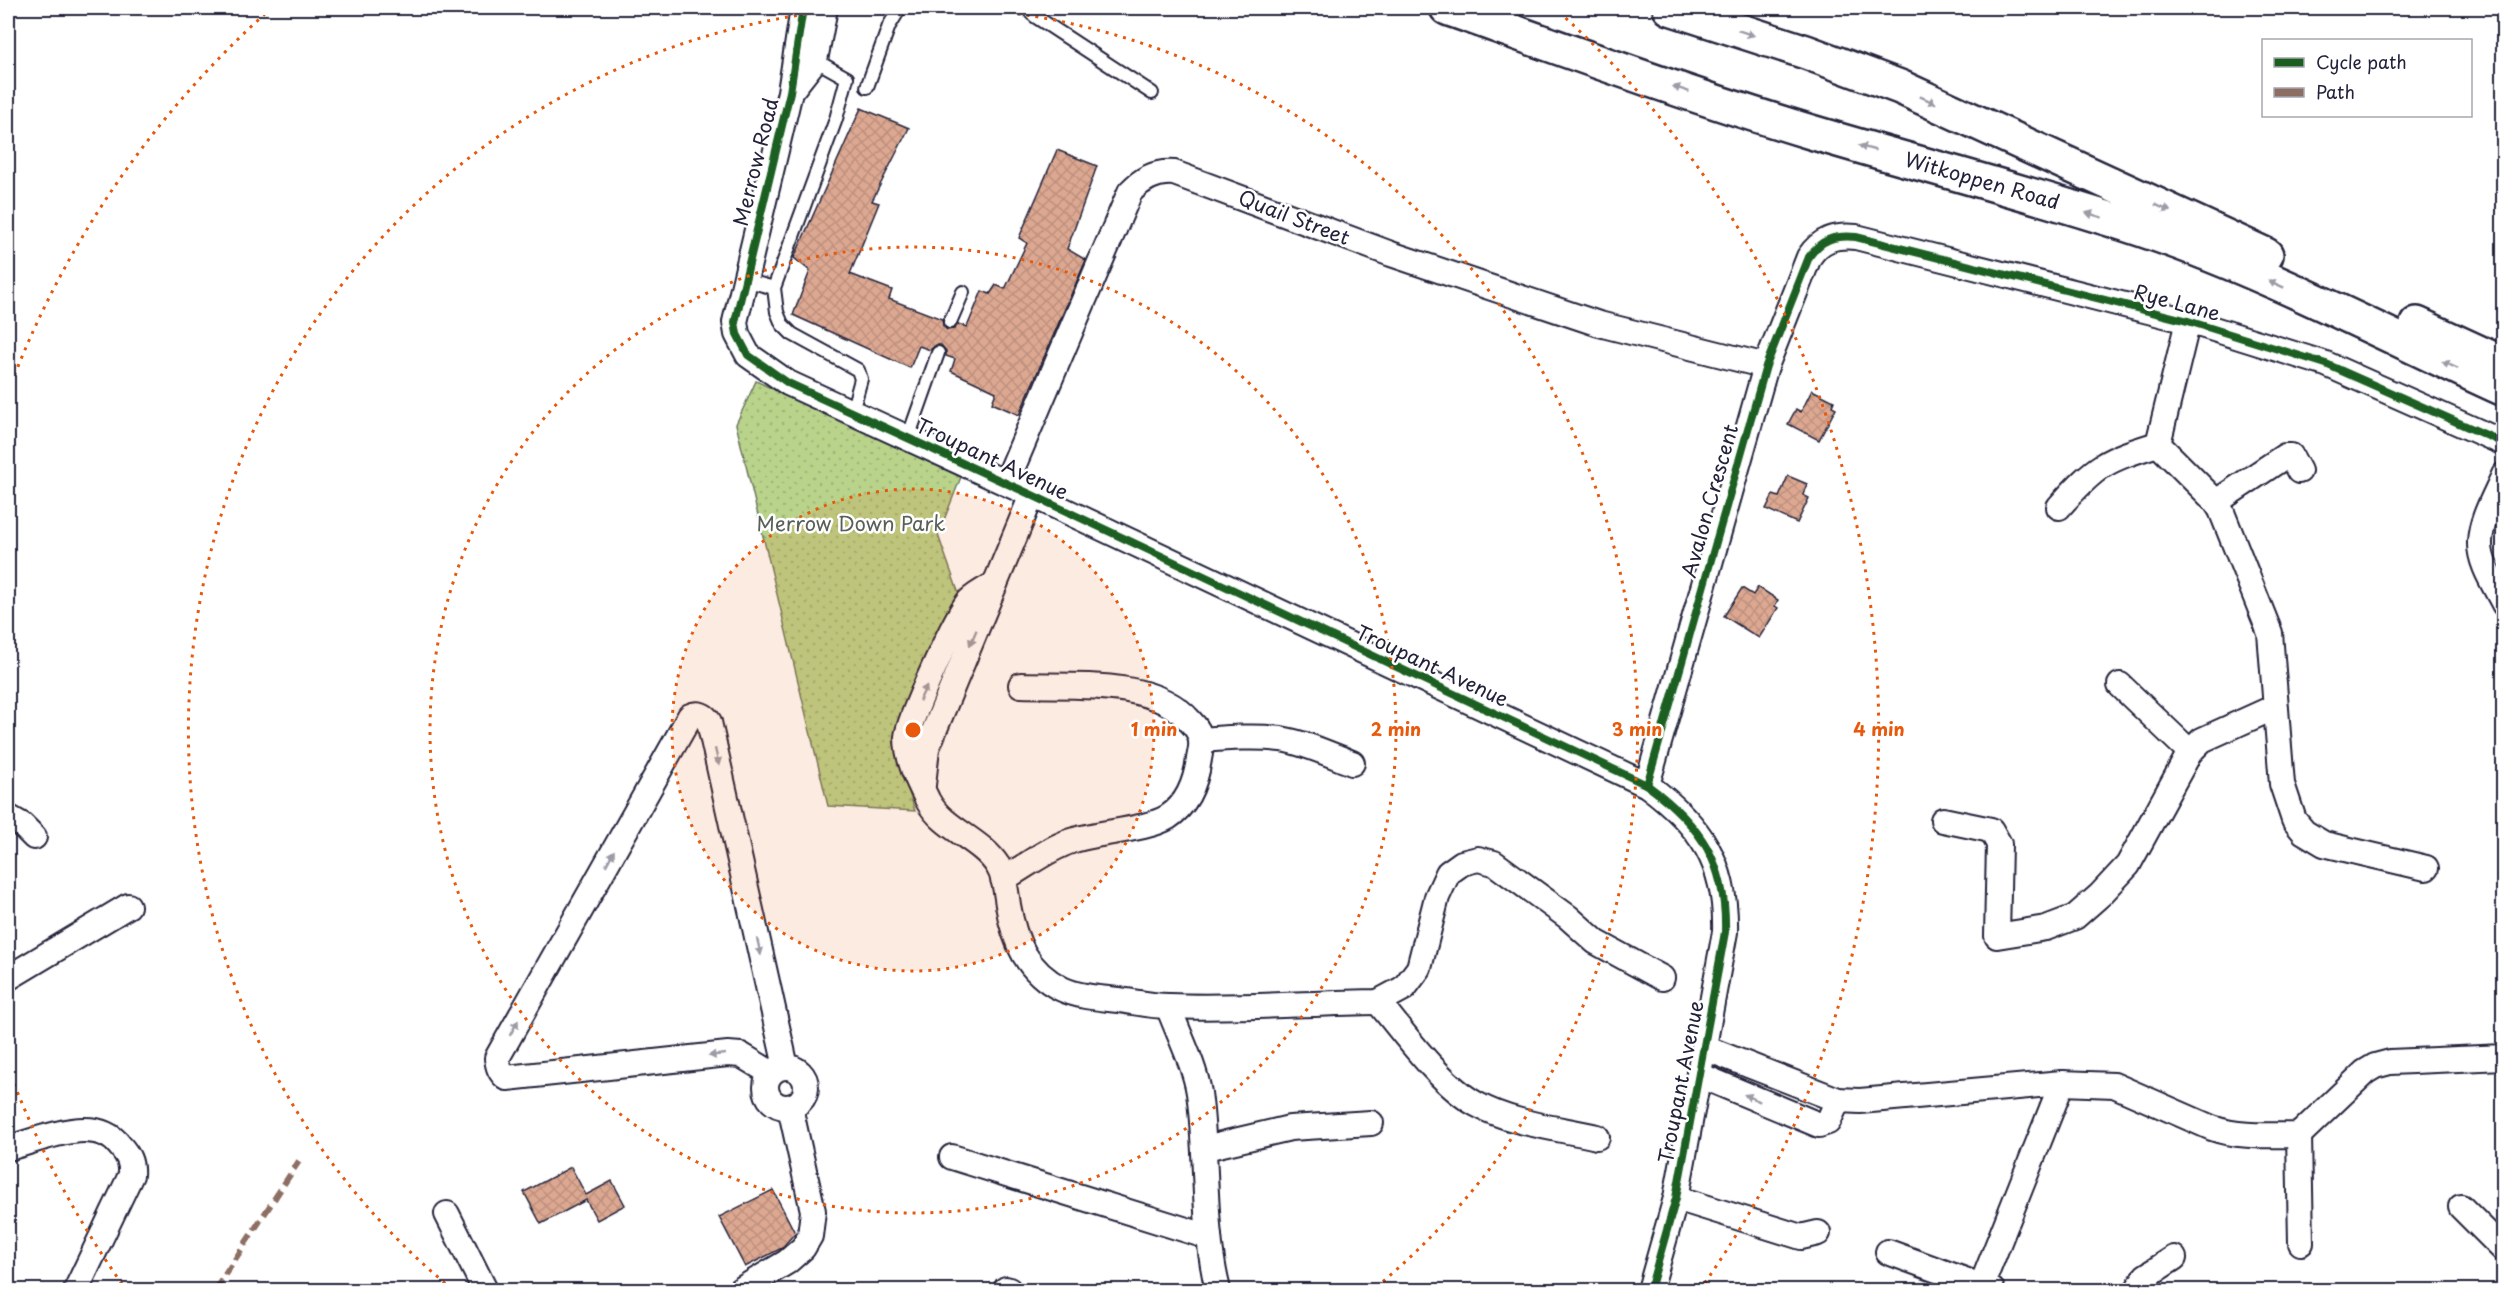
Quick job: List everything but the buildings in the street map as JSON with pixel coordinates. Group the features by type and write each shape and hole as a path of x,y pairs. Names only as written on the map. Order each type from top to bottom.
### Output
{"main road":[{"name":"Witkoppen Road","path":"1447,8 1624,71 1809,132 2010,189 2153,233 2223,260 2504,389"},
{"name":"Witkoppen Road","path":"1670,8 1806,52 1900,87 2504,364"}],"street":[{"path":"803,8 806,57"},
{"name":"Merrow Road","path":"735,322 790,92 825,8"},
{"name":"Quail Street","path":"1006,483 1130,192 1143,180 1165,172 1174,173 1390,254 1599,324 1766,366"},
{"name":"Rye Lane","path":"1830,238 1856,237 2188,321 2326,364 2504,443"},
{"name":"Avalon Crescent","path":"1647,785 1766,366 1809,257 1821,243 1830,238"},
{"path":"2158,444 2188,321"},
{"name":"Troupant Avenue","path":"735,322 737,334 748,355 788,383 1032,495 1647,785 1675,806 1706,843 1715,862 1722,892 1725,932 1676,1198 1650,1290"},
{"path":"2158,444 2216,502 2270,633 2282,784 2294,820 2304,832 2324,844 2427,868"},
{"path":"2059,507 2085,477 2101,464 2158,444"},
{"path":"2216,502 2284,456 2291,456 2299,471"},
{"path":"2504,475 2483,526 2480,544 2485,565 2504,604"},
{"path":"1032,495 995,584 968,602 957,618 914,714 907,735 912,769 929,802 941,816 982,849 997,865 1003,879 1017,940 1028,961 1043,979 1064,990 1081,995 1168,1006 1378,1002 1404,988 1419,968 1437,897 1448,873 1462,863 1478,859 1494,863 1568,917 1596,942 1662,978"},
{"path":"1003,879 1071,841 1107,831 1153,824 1168,816 1185,801 1192,788 1198,771 1201,740 1197,729 1186,716 1165,701 1152,696 1118,688 1021,685"},
{"path":"2120,685 2190,752"},
{"path":"1943,820 1991,830 1999,844 1997,936 2046,928 2075,917 2100,895 2128,865 2190,752 2202,740 2275,708"},
{"path":"695,714 701,714 709,722 778,1070 741,1055 728,1054 507,1078 502,1074 498,1065 497,1059 503,1048 690,716 695,714"},
{"path":"1201,740 1245,738 1282,740 1316,748 1352,763"},
{"path":"8,817 22,825 34,837"},
{"path":"8,978 128,906"},
{"path":"1378,1002 1450,1086 1476,1104 1506,1116 1597,1137"},
{"path":"1168,1006 1196,1083 1204,1148 1209,1237 1218,1290"},
{"path":"1705,1048 1838,1100 1860,1101 2062,1083 2114,1084 2228,1134 2299,1135 2365,1072 2375,1066 2390,1062 2504,1057"},
{"path":"740,1290 787,1262 803,1248 810,1236 813,1211 790,1107 775,1105 768,1097 766,1082 778,1070"},
{"path":"1699,1075 1818,1125 1828,1122 1838,1100"},
{"path":"1888,1252 1986,1289 2062,1083"},
{"path":"1204,1148 1290,1128 1371,1123"},
{"path":"8,1148 83,1128 97,1130 108,1135 117,1141 129,1156 130,1175 76,1290"},
{"path":"2299,1135 2301,1243"},
{"path":"952,1157 1209,1237"},
{"path":"1676,1198 1801,1237 1818,1233"},
{"path":"2461,1207 2504,1250"},
{"path":"447,1214 485,1290"},
{"path":"2137,1290 2146,1276 2174,1258"}],"lane":[{"path":"867,87 889,26 900,8"},
{"path":"1031,8 1031,13 1036,17 1152,93"},
{"path":"806,57 847,78 836,119 774,288 777,312 787,329 858,370 861,379 852,412"},
{"path":"745,280 774,288"},
{"path":"950,322 963,292"},
{"path":"908,438 938,353"}],"green space":[{"name":"Merrow Down Park","path":"756,381 961,477 938,535 960,597 893,740 915,811 828,806 736,424"}],"marked path":[{"path":"215,1290 299,1161"}],"cycle path":[{"path":"803,8 790,92 735,322 737,334 748,355 788,383 1032,495 1647,785 1682,815 1696,831 1707,848 1721,886 1725,932 1676,1198 1650,1290"},
{"path":"1647,785 1766,366 1809,257 1818,246 1829,240 1856,237 2188,321 2326,364 2504,443"}]}
